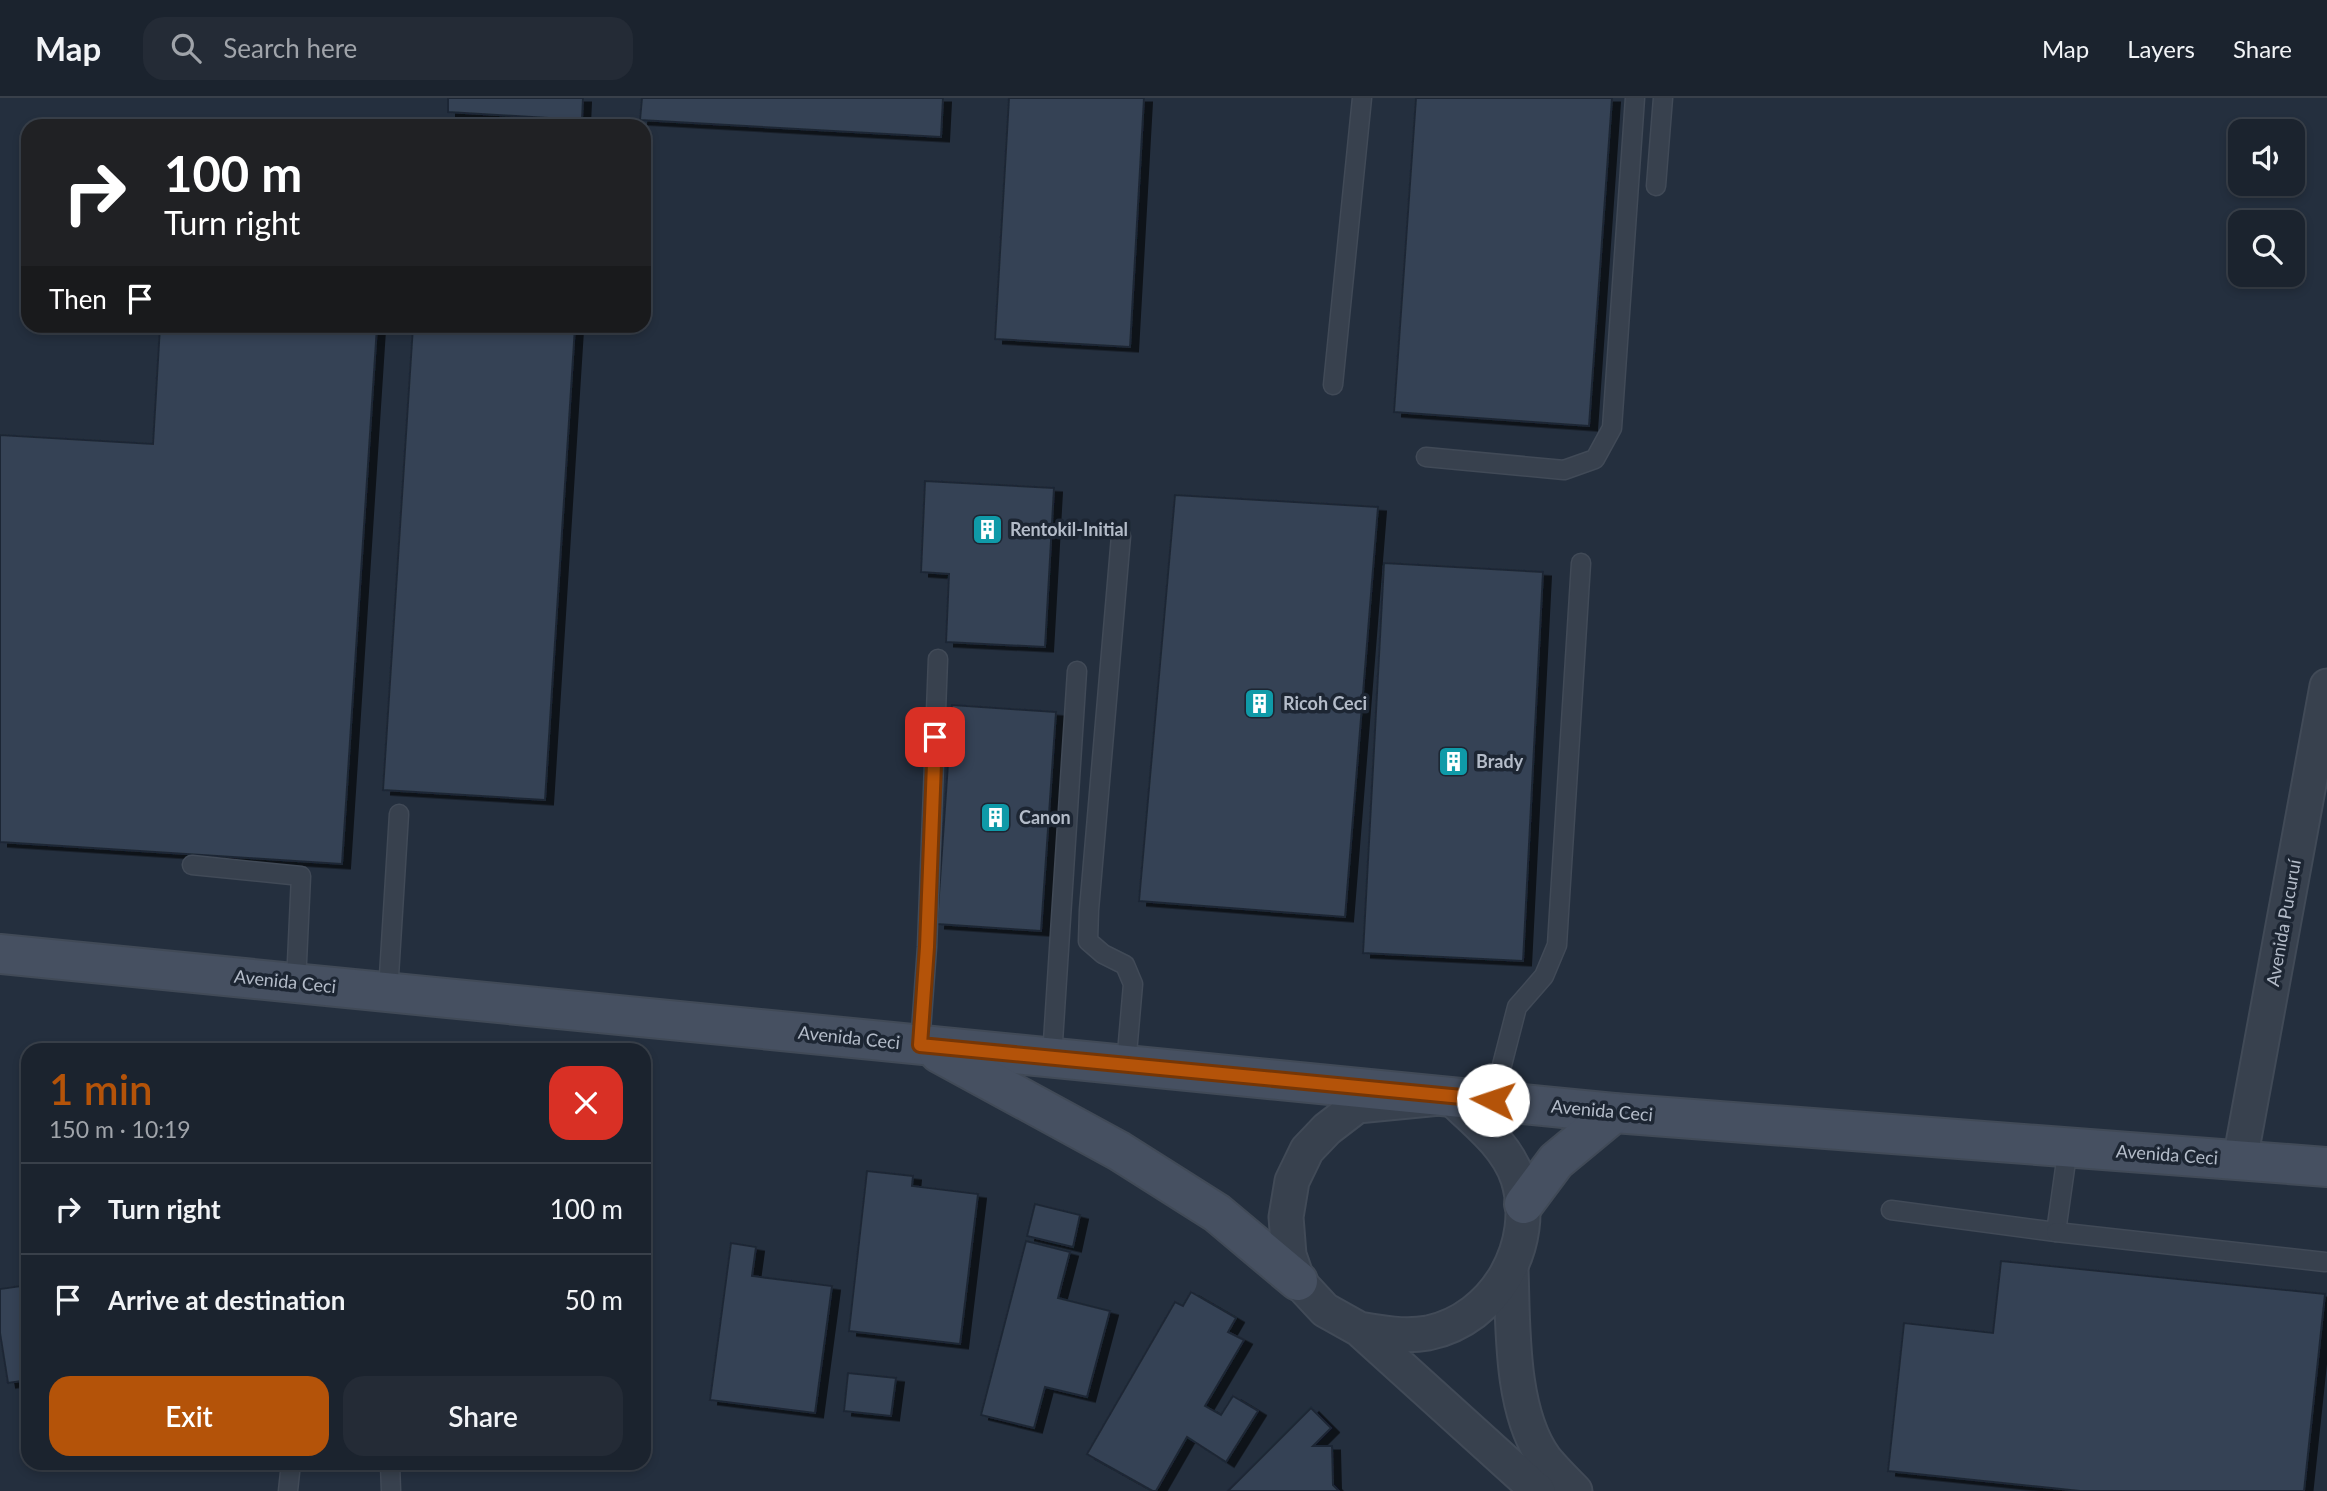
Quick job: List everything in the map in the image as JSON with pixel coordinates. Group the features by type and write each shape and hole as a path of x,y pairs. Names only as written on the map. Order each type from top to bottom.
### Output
{"main road":[{"name":"Avenida Ceci","path":"0,954 1614,1113 2327,1167"},
{"path":"923,1045 1119,1152 1217,1213 1298,1281"},
{"path":"1524,1204 1556,1161 1614,1113"}],"street":[{"name":"Avenida Pucuruí","path":"2240,1160 2327,687"},
{"path":"1359,1329 1393,1336 1429,1332 1462,1319 1491,1297 1511,1268 1522,1237 1524,1204 1517,1177 1505,1154 1487,1132 1450,1097 1357,1105 1327,1129 1307,1150 1292,1181 1286,1217 1289,1255 1298,1281 1325,1310 1359,1329 1538,1491"},
{"path":"1511,1268 1513,1341 1519,1390 1530,1430 1545,1458 1575,1491"}],"lane":[{"path":"1333,385 1362,98"},
{"path":"1426,457 1564,470 1595,458 1612,428 1635,98"},
{"path":"1656,186 1663,98"},
{"path":"1121,536 1088,941 1102,954 1125,965 1133,984 1126,1065"},
{"path":"1493,1100 1517,1007 1544,976 1557,945 1581,563"},
{"path":"923,1045 938,659"},
{"path":"1052,1057 1077,671"},
{"path":"388,992 399,814"},
{"path":"192,865 301,876 296,983"},
{"path":"2056,1231 2068,1147"},
{"path":"1891,1210 2325,1262"},
{"path":"288,1491 290,1470"},
{"path":"390,1470 391,1491"}],"building":[{"path":"448,98 583,98 582,119 448,112"},
{"path":"642,98 943,98 941,137 640,119"},
{"path":"1009,98 1144,98 1130,347 995,339"},
{"path":"1416,98 1612,98 1589,426 1394,412"},
{"path":"160,333 377,333 342,864 0,842 0,435 153,444"},
{"path":"413,333 575,333 545,800 383,790"},
{"name":"Rentokil-Initial","path":"925,481 1054,488 1045,647 946,642 949,574 921,572"},
{"name":"Ricoh Ceci","path":"1175,495 1378,507 1345,917 1139,901"},
{"name":"Brady","path":"1384,563 1543,572 1523,961 1363,953"},
{"name":"Canon","path":"952,705 1056,712 1041,931 937,924"},
{"path":"867,1171 913,1176 912,1186 978,1194 960,1344 849,1331"},
{"path":"1035,1204 1080,1215 1073,1247 1027,1236"},
{"path":"1026,1241 1070,1252 1058,1298 1110,1311 1087,1397 1045,1387 1034,1428 981,1415"},
{"path":"731,1243 756,1247 752,1276 832,1286 815,1413 710,1400"},
{"path":"2001,1261 2325,1294 2304,1491 2080,1491 1888,1471 1904,1323 1993,1333"},
{"path":"21,1286 21,1381 8,1383 0,1333 0,1289"},
{"path":"1191,1292 1236,1318 1228,1332 1244,1340 1205,1406 1221,1415 1233,1396 1258,1411 1226,1462 1187,1437 1156,1491 1153,1491 1087,1454 1175,1302 1183,1306"},
{"path":"848,1373 896,1378 891,1416 844,1411"},
{"path":"1311,1408 1331,1428 1313,1446 1332,1446 1333,1485 1339,1491 1228,1491"}],"place":[{"name":"Rentokil-Initial","path":"987,530"},
{"name":"Ricoh Ceci","path":"1260,704"},
{"name":"Brady","path":"1453,762"},
{"name":"Canon","path":"996,818"}],"route":[{"path":"935,737 927,947 920,1045 1493,1100"}]}
